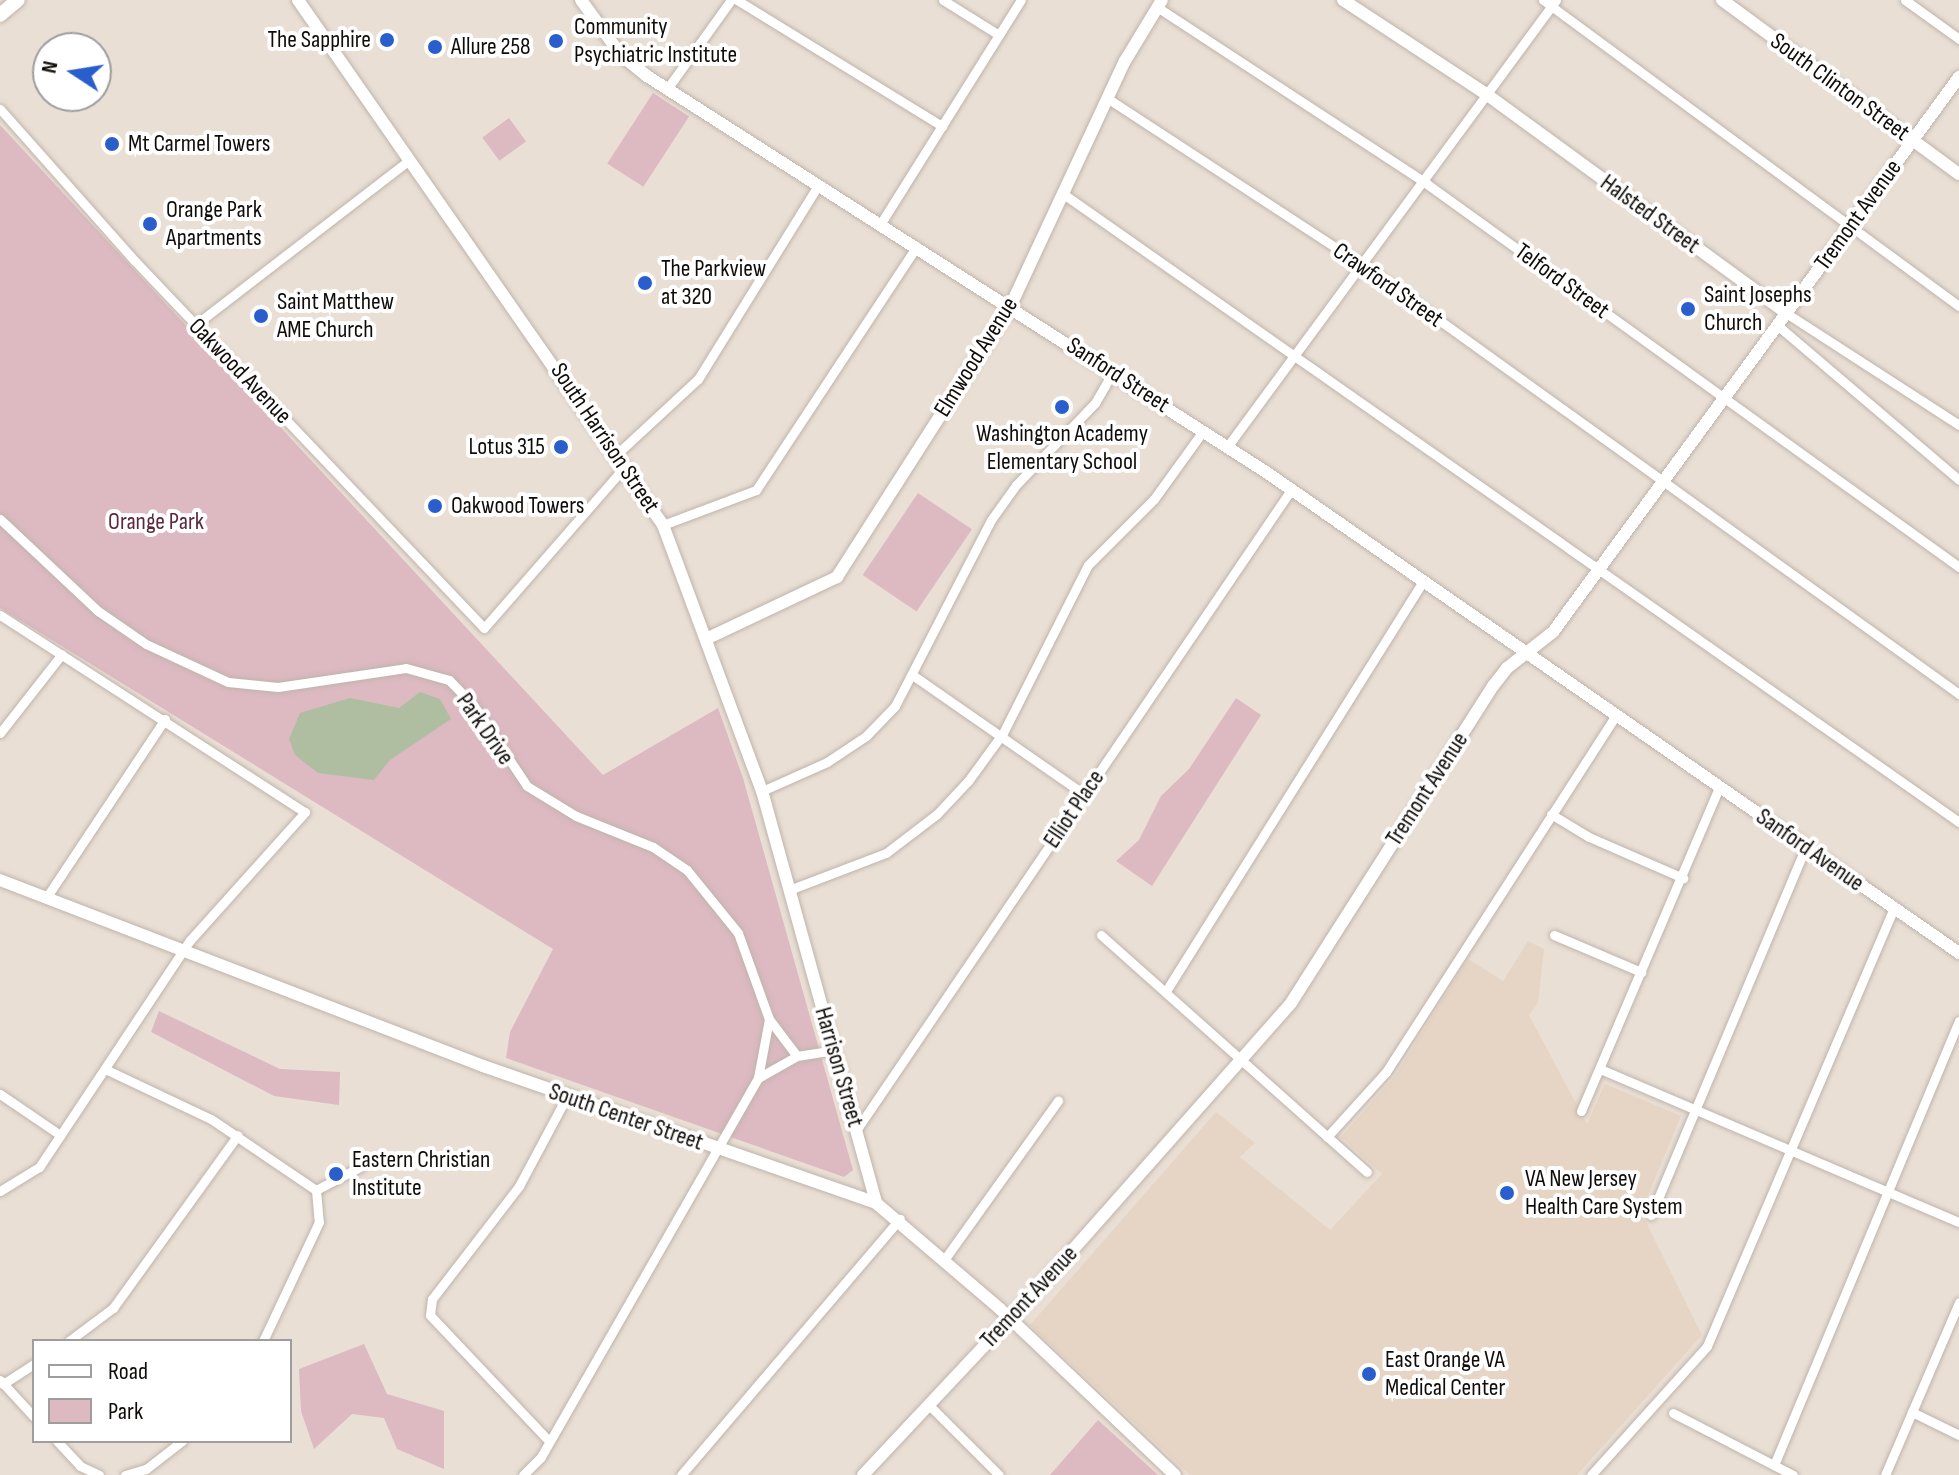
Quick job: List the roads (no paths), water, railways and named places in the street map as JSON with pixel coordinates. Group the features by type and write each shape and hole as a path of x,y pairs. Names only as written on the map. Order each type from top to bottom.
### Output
{"main road":[{"path":"0,15 18,0"},
{"name":"South Harrison Street","path":"298,0 618,453 663,525 708,638 762,791 801,932"},
{"name":"Sanford Street","path":"581,0 621,55 667,89 1011,305 1203,431 1662,748"},
{"name":"Halsted Street","path":"1343,0 1486,94 1786,313"},
{"name":"South Clinton Street","path":"1722,0 1959,174"},
{"name":"Elmwood Avenue","path":"708,638 837,577 1011,305 1107,98 1159,4"},
{"name":"Tremont Avenue","path":"863,1475 1010,1320 1291,1003 1493,686 1525,652 1553,632 1959,77"},
{"name":"Sanford Avenue","path":"1662,748 1959,953"},
{"name":"South Center Street","path":"0,880 567,1096 876,1203 900,1219 1175,1475"},
{"name":"Harrison Street","path":"801,932 876,1203"}],"street":[{"path":"667,89 734,0 942,126"},
{"path":"943,0 999,35"},
{"path":"881,223 1021,0"},
{"path":"1905,0 1959,39"},
{"path":"1227,447 1364,266 1550,2 1959,306"},
{"name":"Telford Street","path":"1159,4 1424,182 1959,567"},
{"name":"Crawford Street","path":"1107,98 1364,266 1959,694"},
{"name":"Oakwood Avenue","path":"0,109 195,325 484,628 626,465"},
{"path":"195,325 409,160"},
{"path":"618,453 698,379 819,184"},
{"path":"1062,193 1297,352 1959,822"},
{"path":"663,525 756,490 917,246"},
{"name":"Halsted Street","path":"1786,313 1959,425"},
{"path":"1777,325 1959,480"},
{"path":"762,791 827,762 866,736 895,706 914,676 991,520 1016,485 1095,403 1113,372"},
{"path":"789,890 886,853 937,814 1003,733 1088,565 1154,499 1203,431"},
{"name":"Elliot Place","path":"857,1129 1291,490"},
{"name":"Park Drive","path":"0,519 98,611 146,644 228,682 278,687 406,668 449,680 473,705 527,786 576,816 653,847 687,870 738,933 769,1019"},
{"path":"1166,991 1423,581"},
{"path":"0,615 305,812 184,951 39,1167 0,1191"},
{"path":"0,733 62,654"},
{"path":"914,676 1003,733 1084,794"},
{"path":"1327,1137 1386,1072 1616,715"},
{"path":"46,898 165,719"},
{"path":"1581,1111 1683,878 1719,787"},
{"path":"1551,814 1589,837 1683,878"},
{"path":"1651,1215 1698,1110 1806,847"},
{"path":"1591,1475 1707,1346 1793,1151 1894,908"},
{"path":"1101,935 1367,1172"},
{"path":"1554,935 1641,972"},
{"path":"769,1019 797,1056"},
{"path":"523,1475 549,1441 714,1148 758,1078 769,1019"},
{"path":"1774,1465 1959,1021"},
{"path":"758,1078 797,1056 833,1050"},
{"path":"105,1069 238,1135 316,1190 319,1222 264,1339"},
{"path":"1600,1069 1887,1194 1959,1222"},
{"path":"0,1094 60,1135"},
{"path":"549,1441 430,1315 432,1299 519,1186 567,1096"},
{"path":"944,1260 1058,1101"},
{"path":"72,1339 113,1308 238,1135"},
{"path":"316,1190 360,1167"},
{"path":"681,1475 900,1219"},
{"path":"1885,1475 1956,1319 1959,1302"},
{"path":"32,1365 2,1382 32,1415"},
{"path":"928,1404 999,1475"},
{"path":"1912,1412 1959,1435"},
{"path":"1673,1413 1793,1475"},
{"path":"59,1443 80,1466 99,1475"},
{"path":"125,1475 146,1469 179,1443"}],"place":[{"name":"The Sapphire","path":"387,40"},
{"name":"Community Psychiatric Institute","path":"556,41"},
{"name":"Allure 258","path":"435,47"},
{"name":"Mt Carmel Towers","path":"112,144"},
{"name":"Orange Park Apartments","path":"150,224"},
{"name":"The Parkview at 320","path":"645,283"},
{"name":"Saint Josephs Church","path":"1688,309"},
{"name":"Saint Matthew AME Church","path":"261,316"},
{"name":"Washington Academy Elementary School","path":"1062,407"},
{"name":"Lotus 315","path":"561,447"},
{"name":"Oakwood Towers","path":"435,506"},
{"name":"Eastern Christian Institute","path":"336,1174"},
{"name":"VA New Jersey Health Care System","path":"1507,1193"},
{"name":"East Orange VA Medical Center","path":"1369,1374"}],"park label":[{"name":"Orange Park","path":"156,522"}]}
